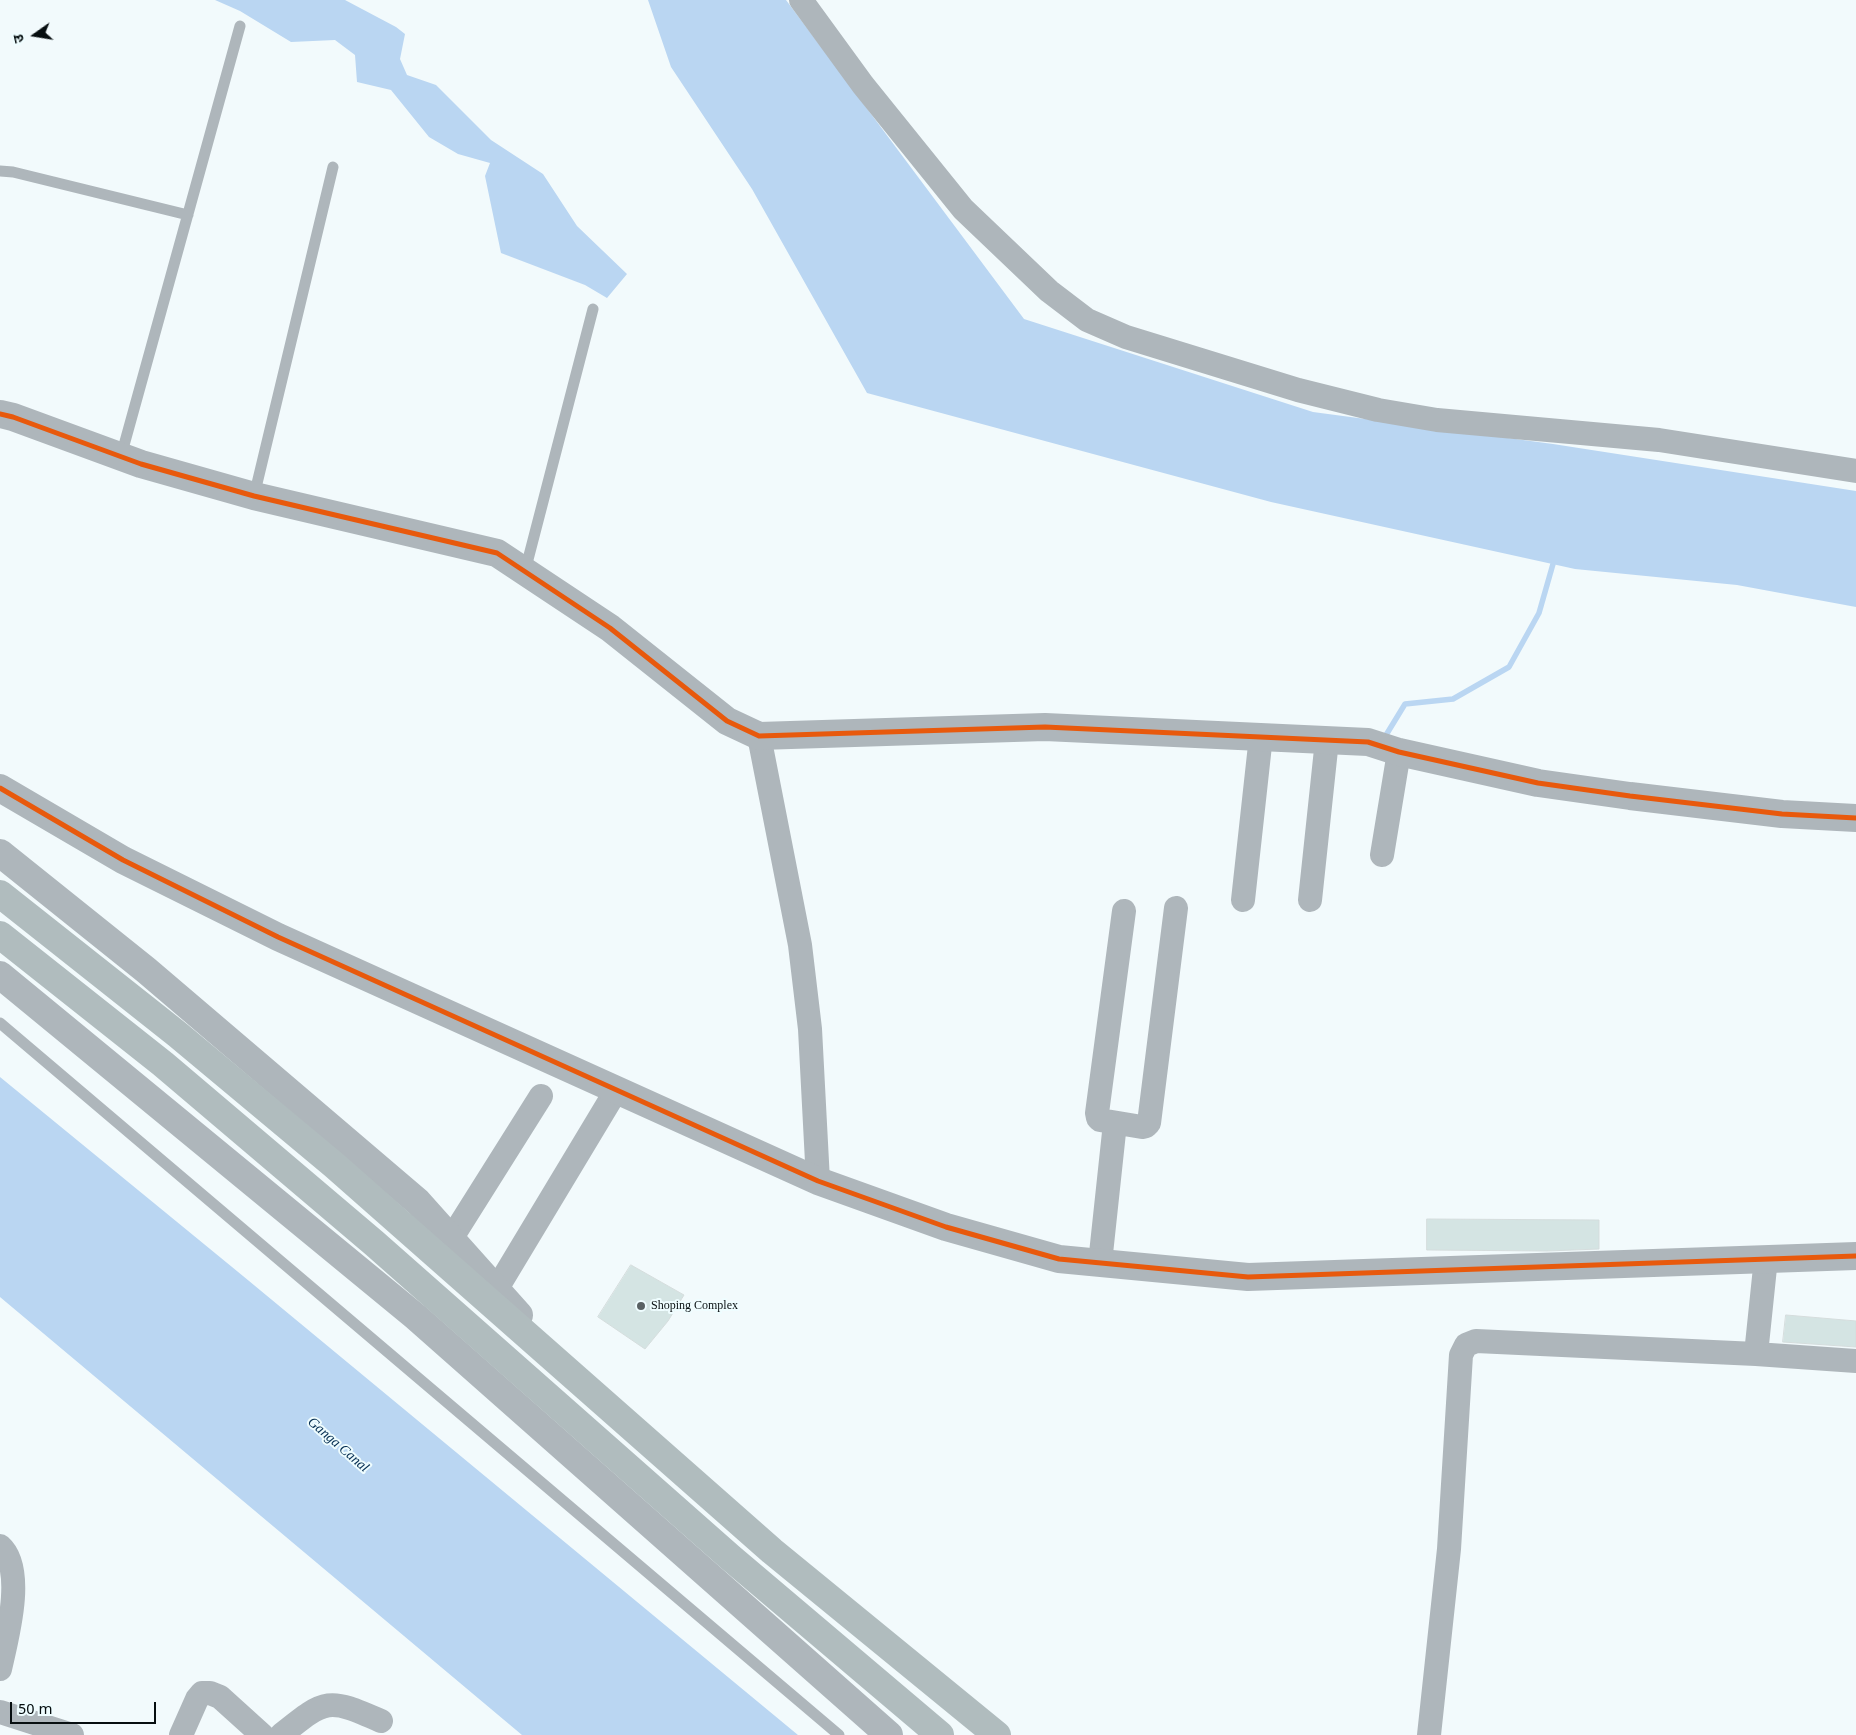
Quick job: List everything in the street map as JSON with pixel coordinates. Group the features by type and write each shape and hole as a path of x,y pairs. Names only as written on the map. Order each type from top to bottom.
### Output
{"highway":[{"path":"0,894 177,1034 334,1165 772,1551 997,1735"},
{"path":"0,936 163,1064 374,1243 730,1558 940,1735"}],"street":[{"path":"802,0 863,85 963,209 1049,291 1087,320 1126,337 1298,390 1378,410 1436,420 1659,440 1856,470"},
{"path":"0,414 141,464 254,496 497,553 610,628 727,721 759,736 1045,727 1368,742 1399,752 1538,783 1782,814 1856,818"},
{"path":"759,736 800,944 810,1029 818,1181"},
{"path":"1243,900 1261,736"},
{"path":"1310,900 1326,740"},
{"path":"1382,855 1399,752"},
{"path":"0,788 122,860 278,937 818,1181 946,1227 1059,1259 1248,1277 1856,1256"},
{"path":"0,853 146,970 418,1202 564,1366"},
{"path":"1124,911 1097,1113 1100,1120 1146,1126 1149,1123 1176,908"},
{"path":"0,975 416,1317 889,1735"},
{"path":"496,1290 616,1089"},
{"path":"450,1239 542,1096"},
{"path":"1100,1263 1116,1123"},
{"path":"1756,1354 1766,1258"},
{"path":"1428,1735 1449,1549 1461,1355 1466,1345 1476,1341 1756,1354 1856,1361"},
{"path":"0,1546 11,1563 15,1583 0,1669"},
{"path":"182,1735 197,1698 202,1693 210,1693 220,1697 262,1735"},
{"path":"281,1735 312,1711 326,1705 338,1704 352,1708 381,1721"},
{"path":"0,1712 72,1735"}],"lane":[{"path":"121,456 240,26"},
{"path":"254,496 333,167"},
{"path":"0,171 13,172 188,215"},
{"path":"525,571 593,309"},
{"path":"0,1023 839,1735"}],"water":[{"path":"215,0 345,0 396,27 405,34 400,59 407,75 436,85 491,140 543,174 577,226 627,274 607,298 585,285 501,253 485,176 490,163 458,154 429,137 391,90 357,82 355,55 335,40 291,42 240,11"},
{"path":"648,0 786,0 1024,319 1313,412 1553,444 1856,491 1856,607 1737,585 1575,569 1271,502 867,393 752,189 671,67"},
{"name":"Ganga Canal","path":"0,1077 798,1735 522,1735 0,1297"}],"building":[{"path":"1427,1219 1599,1220 1599,1249 1547,1251 1427,1250"},
{"name":"Shoping Complex","path":"631,1265 684,1295 668,1321 645,1349 598,1317"},
{"path":"1786,1315 1856,1321 1856,1347 1783,1342"}],"waterway":[{"path":"1383,740 1405,704 1453,699 1509,667 1539,613 1553,564"}],"cycle path":[{"path":"0,414 13,417 141,464 254,496 497,553 610,628 727,721 759,736 1045,727 1368,742 1399,752 1538,783 1782,814 1856,818"},
{"path":"0,788 123,860 278,937 818,1181 946,1227 1059,1259 1248,1277 1856,1256"}],"place":[{"name":"Shoping Complex","path":"641,1306"}]}
